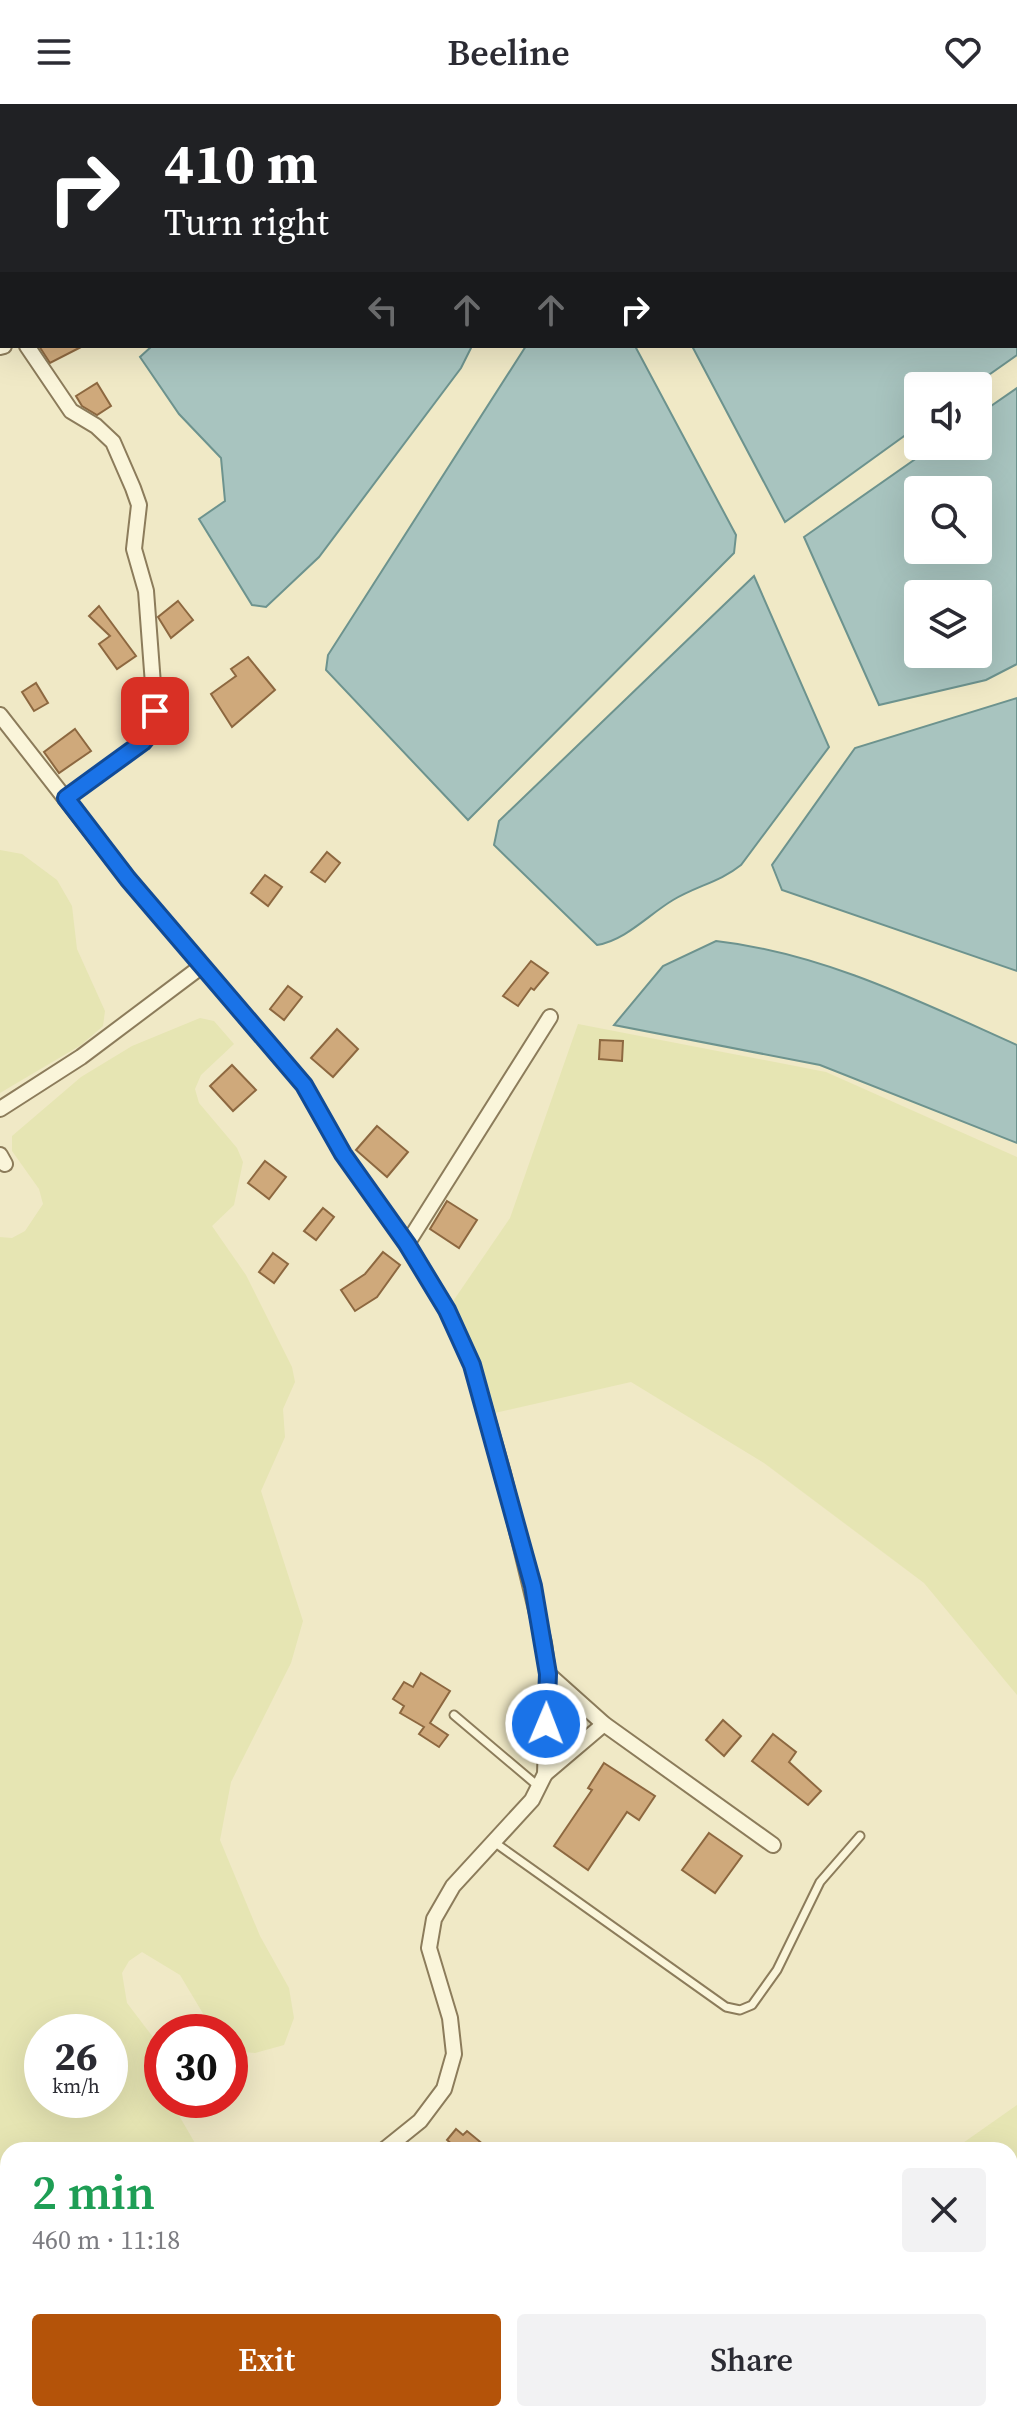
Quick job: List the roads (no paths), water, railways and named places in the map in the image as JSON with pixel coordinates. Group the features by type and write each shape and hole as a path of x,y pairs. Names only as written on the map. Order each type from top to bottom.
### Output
{"street":[{"path":"28,348 71,411 96,426 113,442 139,505 134,549 148,607 155,711 153,730 143,742 66,798"},
{"path":"0,715 128,879 304,1085 343,1154 407,1244 447,1310 472,1365 533,1586 548,1674 542,1780"},
{"path":"0,1109 81,1057 202,966"},
{"path":"407,1244 550,1017"},
{"path":"548,1674 604,1724 773,1845"},
{"path":"394,2142 420,2121 444,2089 454,2054 450,2018 429,1948 434,1919 453,1886 532,1800 542,1780 604,1724"}],"lane":[{"path":"454,1715 542,1780"},
{"path":"492,1840 726,2007 740,2010 752,2005 777,1970 820,1882 860,1836"}],"water":[{"path":"150,348 471,348 461,368 319,557 266,607 252,605 199,519 225,501 221,458 179,414 140,357"},
{"path":"525,348 636,348 736,535 734,553 468,820 326,670 328,655"},
{"path":"693,348 1017,348 1017,355 992,373 904,372 904,436 785,522"},
{"path":"1017,388 1017,664 986,680 879,705 804,537 914,460 992,460 992,405"},
{"path":"754,576 829,747 741,865 725,876 673,900 618,938 597,945 494,845 499,821"},
{"path":"1017,698 1017,971 782,890 772,865 855,748"},
{"path":"716,941 795,956 871,981 1017,1045 1017,1143 820,1065 614,1025 663,966"}]}
